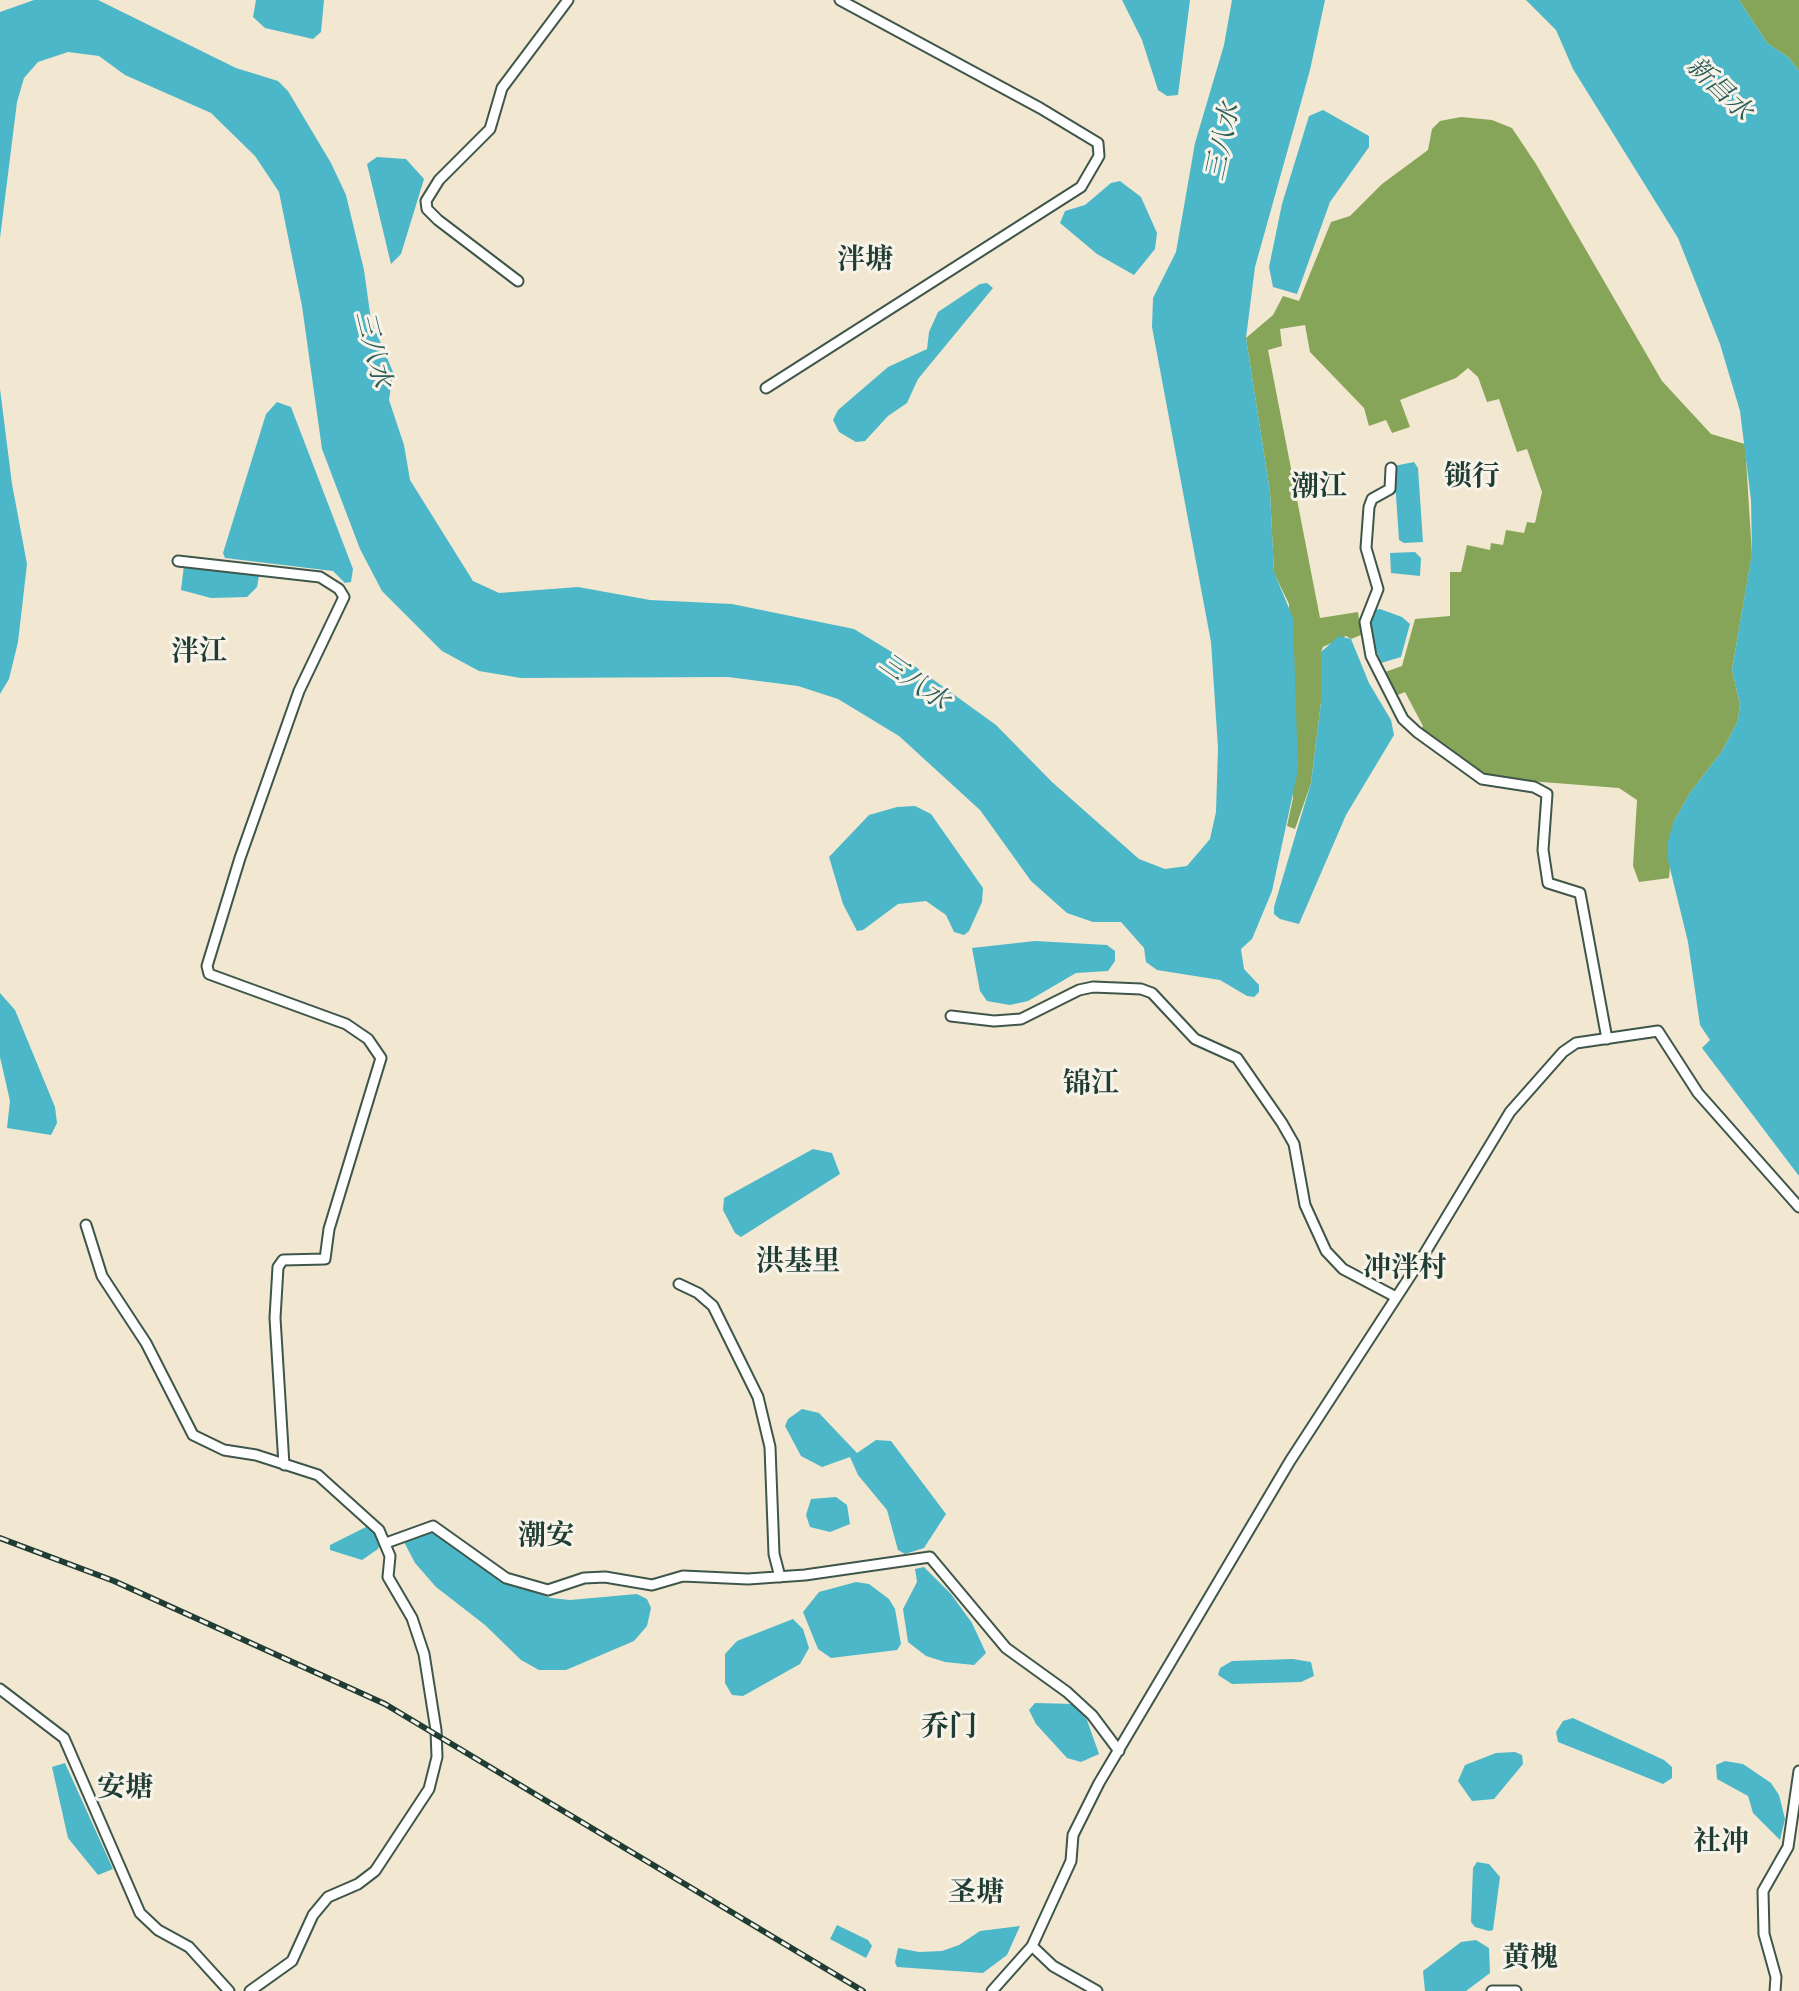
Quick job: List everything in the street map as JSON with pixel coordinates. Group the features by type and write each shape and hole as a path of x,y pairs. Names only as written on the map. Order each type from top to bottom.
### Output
{"street":[{"path":"518,281 438,220 427,209 426,201 439,180 490,129 502,88 568,0"},
{"path":"766,388 1081,187 1099,156 1098,143 1040,108 840,0"},
{"path":"1391,468 1390,489 1372,499 1369,507 1366,548 1378,589 1365,622 1371,656 1403,719 1417,732 1482,779 1534,787 1547,794 1543,850 1548,883 1580,893 1607,1039"},
{"path":"178,561 320,577 344,597 299,691 240,858 207,966 209,974 346,1024 368,1039 380,1055 380,1067 329,1229 325,1259 283,1260 278,1267 275,1318 284,1465"},
{"path":"951,1016 994,1021 1021,1019 1079,990 1093,987 1141,989 1152,993 1195,1039 1237,1058 1282,1123 1294,1144 1305,1205 1326,1251 1343,1269 1396,1297"},
{"path":"992,1991 1032,1946 1071,1861 1073,1835 1290,1461 1510,1112 1567,1048 1576,1043 1658,1031 1698,1093 1799,1207"},
{"path":"86,1225 102,1276 146,1343 193,1435 218,1448 321,1477 379,1530 386,1543 390,1563 388,1577 412,1618 424,1654 436,1730 433,1778 420,1805 375,1871 358,1884 328,1897 313,1915 292,1961 250,1991"},
{"path":"679,1284 698,1293 713,1306 758,1397 770,1447 774,1554 780,1577"},
{"path":"386,1543 433,1526 506,1578 548,1590 584,1578 605,1577 652,1585 683,1576 780,1577 930,1557 1006,1648 1067,1692 1092,1715 1119,1751"},
{"path":"0,1689 64,1738 140,1913 158,1930 189,1947 229,1991"},
{"path":"1775,1991 1776,1977 1764,1934 1763,1891 1788,1847 1799,1771"},
{"path":"1032,1946 1053,1966 1097,1991"},
{"path":"1492,1991 1516,1991"}],"green space":[{"path":"1739,0 1799,0 1799,71 1788,57 1767,43"},
{"path":"1461,117 1492,120 1512,128 1662,381 1711,434 1745,444 1752,554 1732,670 1740,704 1738,721 1722,751 1690,793 1674,821 1669,878 1639,882 1633,866 1637,800 1619,788 1491,778 1421,729 1423,726 1405,692 1395,696 1385,672 1402,666 1415,619 1450,616 1450,572 1461,572 1467,545 1490,550 1491,543 1503,545 1506,530 1524,533 1527,522 1535,523 1542,492 1527,449 1517,452 1499,399 1487,402 1478,377 1468,368 1456,378 1400,400 1410,427 1392,433 1386,420 1369,426 1364,408 1310,352 1305,325 1280,329 1282,346 1268,350 1320,618 1358,612 1361,635 1351,639 1346,636 1323,647 1321,652 1321,702 1311,783 1295,829 1287,826 1293,798 1289,604 1274,573 1270,492 1246,338 1273,315 1283,296 1299,301 1331,222 1350,216 1382,184 1428,150 1432,129 1440,121"}],"water":[{"name":"三八水","path":"34,0 98,0 236,68 278,81 288,91 331,163 346,195 364,270 371,320 393,372 389,400 404,445 410,480 473,581 499,593 578,587 650,600 732,604 854,629 913,665 996,725 1052,782 1139,859 1165,869 1187,866 1210,839 1216,812 1218,748 1211,642 1152,327 1153,298 1176,252 1195,143 1224,45 1232,0 1325,0 1310,70 1255,267 1246,338 1270,492 1274,572 1293,618 1298,770 1272,891 1252,939 1241,949 1244,969 1259,985 1259,992 1254,997 1247,996 1220,980 1157,970 1146,962 1144,948 1121,922 1093,922 1067,913 1031,881 980,810 899,736 838,699 798,686 728,677 521,678 479,671 442,651 382,591 360,549 322,449 302,306 279,192 255,156 211,113 125,75 99,56 68,52 38,62 24,78 17,102 0,238 0,12"},
{"path":"256,0 324,0 321,32 313,39 265,28 253,17"},
{"path":"1122,0 1190,0 1178,95 1167,96 1158,90 1142,40"},
{"name":"新昌水","path":"1526,0 1739,0 1767,43 1788,57 1799,71 1799,1176 1702,1048 1710,1040 1700,1025 1688,942 1668,860 1668,841 1674,821 1690,793 1722,751 1738,721 1740,704 1732,670 1752,553 1751,500 1740,411 1720,344 1678,238 1573,69 1556,30"},
{"path":"1323,110 1369,136 1369,147 1330,202 1297,294 1273,287 1269,267 1282,204 1309,116"},
{"path":"377,157 406,159 424,179 401,254 391,264 367,164"},
{"path":"1120,181 1141,197 1157,233 1155,249 1134,275 1097,254 1060,223 1065,211 1085,205 1111,183"},
{"path":"987,283 993,288 918,379 907,403 888,416 865,441 856,442 839,432 833,420 838,410 888,367 927,349 929,332 938,312 980,284"},
{"path":"0,389 12,484 27,564 18,642 9,679 0,694"},
{"path":"277,402 291,407 353,569 351,582 345,583 333,571 225,558 223,553 266,414"},
{"path":"1414,462 1418,468 1423,542 1404,543 1399,540 1394,466"},
{"path":"1415,552 1421,558 1420,576 1391,573 1390,553"},
{"path":"184,565 259,576 257,587 247,597 211,598 181,590"},
{"path":"1375,610 1402,617 1410,624 1401,657 1381,663 1368,628"},
{"path":"1339,636 1351,639 1369,683 1391,720 1394,735 1346,815 1299,924 1280,919 1274,914 1274,907 1311,783 1321,702 1321,652"},
{"path":"915,806 931,814 983,888 982,902 969,931 964,935 954,932 946,915 926,901 898,904 863,930 857,931 843,904 829,857 869,815 897,807"},
{"path":"1035,941 1107,945 1115,951 1115,961 1108,971 1076,973 1028,1001 1010,1005 987,1001 980,991 972,948"},
{"path":"0,993 15,1010 55,1107 57,1123 51,1135 7,1128 10,1101 0,1057"},
{"path":"813,1149 832,1153 840,1174 741,1237 735,1233 723,1210 724,1198"},
{"path":"802,1409 819,1413 857,1453 876,1440 891,1441 946,1514 924,1548 905,1554 898,1550 887,1510 858,1475 850,1457 822,1467 801,1456 785,1426 788,1419"},
{"path":"836,1497 847,1505 850,1524 830,1532 810,1527 806,1515 811,1499"},
{"path":"371,1527 380,1543 378,1549 362,1560 330,1550 330,1545"},
{"path":"425,1533 436,1533 500,1580 551,1598 570,1600 637,1594 647,1599 651,1608 647,1626 634,1641 566,1670 539,1670 521,1660 485,1625 436,1587 415,1563 404,1542"},
{"path":"924,1567 951,1594 972,1623 986,1653 974,1665 926,1656 908,1642 903,1609 917,1582 915,1569"},
{"path":"856,1582 869,1584 889,1599 895,1609 901,1644 897,1650 831,1658 818,1649 803,1612 819,1592"},
{"path":"793,1619 803,1629 809,1648 800,1664 743,1696 732,1695 725,1683 725,1654 737,1641"},
{"path":"1293,1659 1311,1662 1314,1676 1301,1682 1232,1684 1218,1675 1220,1668 1232,1661"},
{"path":"1035,1703 1075,1704 1087,1720 1099,1754 1081,1762 1067,1758 1036,1724 1029,1710"},
{"path":"1573,1718 1664,1760 1672,1767 1672,1778 1663,1784 1558,1742 1556,1732 1563,1721"},
{"path":"1515,1752 1522,1755 1523,1764 1494,1799 1472,1801 1458,1781 1465,1765 1496,1753"},
{"path":"1725,1761 1743,1764 1771,1783 1779,1795 1785,1819 1780,1840 1753,1813 1748,1796 1717,1779 1716,1765"},
{"path":"65,1763 113,1869 98,1875 68,1838 52,1767"},
{"path":"1477,1862 1489,1864 1500,1877 1493,1930 1489,1931 1475,1927 1471,1922 1473,1868"},
{"path":"837,1925 868,1940 872,1946 866,1958 830,1939"},
{"path":"1020,1926 1007,1955 983,1973 897,1967 895,1962 898,1948 919,1952 942,1951 959,1945 980,1931"},
{"path":"1476,1940 1489,1948 1490,1973 1466,1991 1425,1991 1423,1971 1461,1942"}],"railway":[{"path":"0,1538 114,1581 385,1704 863,1991"}],"district":[{"name":"泮塘","path":"865,260"},
{"name":"锁行","path":"1472,477"},
{"name":"潮江","path":"1319,487"},
{"name":"泮江","path":"199,652"},
{"name":"锦江","path":"1091,1084"},
{"name":"洪基里","path":"798,1262"},
{"name":"冲泮村","path":"1405,1268"},
{"name":"潮安","path":"546,1536"},
{"name":"乔门","path":"949,1727"},
{"name":"安塘","path":"125,1788"},
{"name":"社冲","path":"1721,1842"},
{"name":"圣塘","path":"976,1893"},
{"name":"黄槐","path":"1530,1958"}]}
